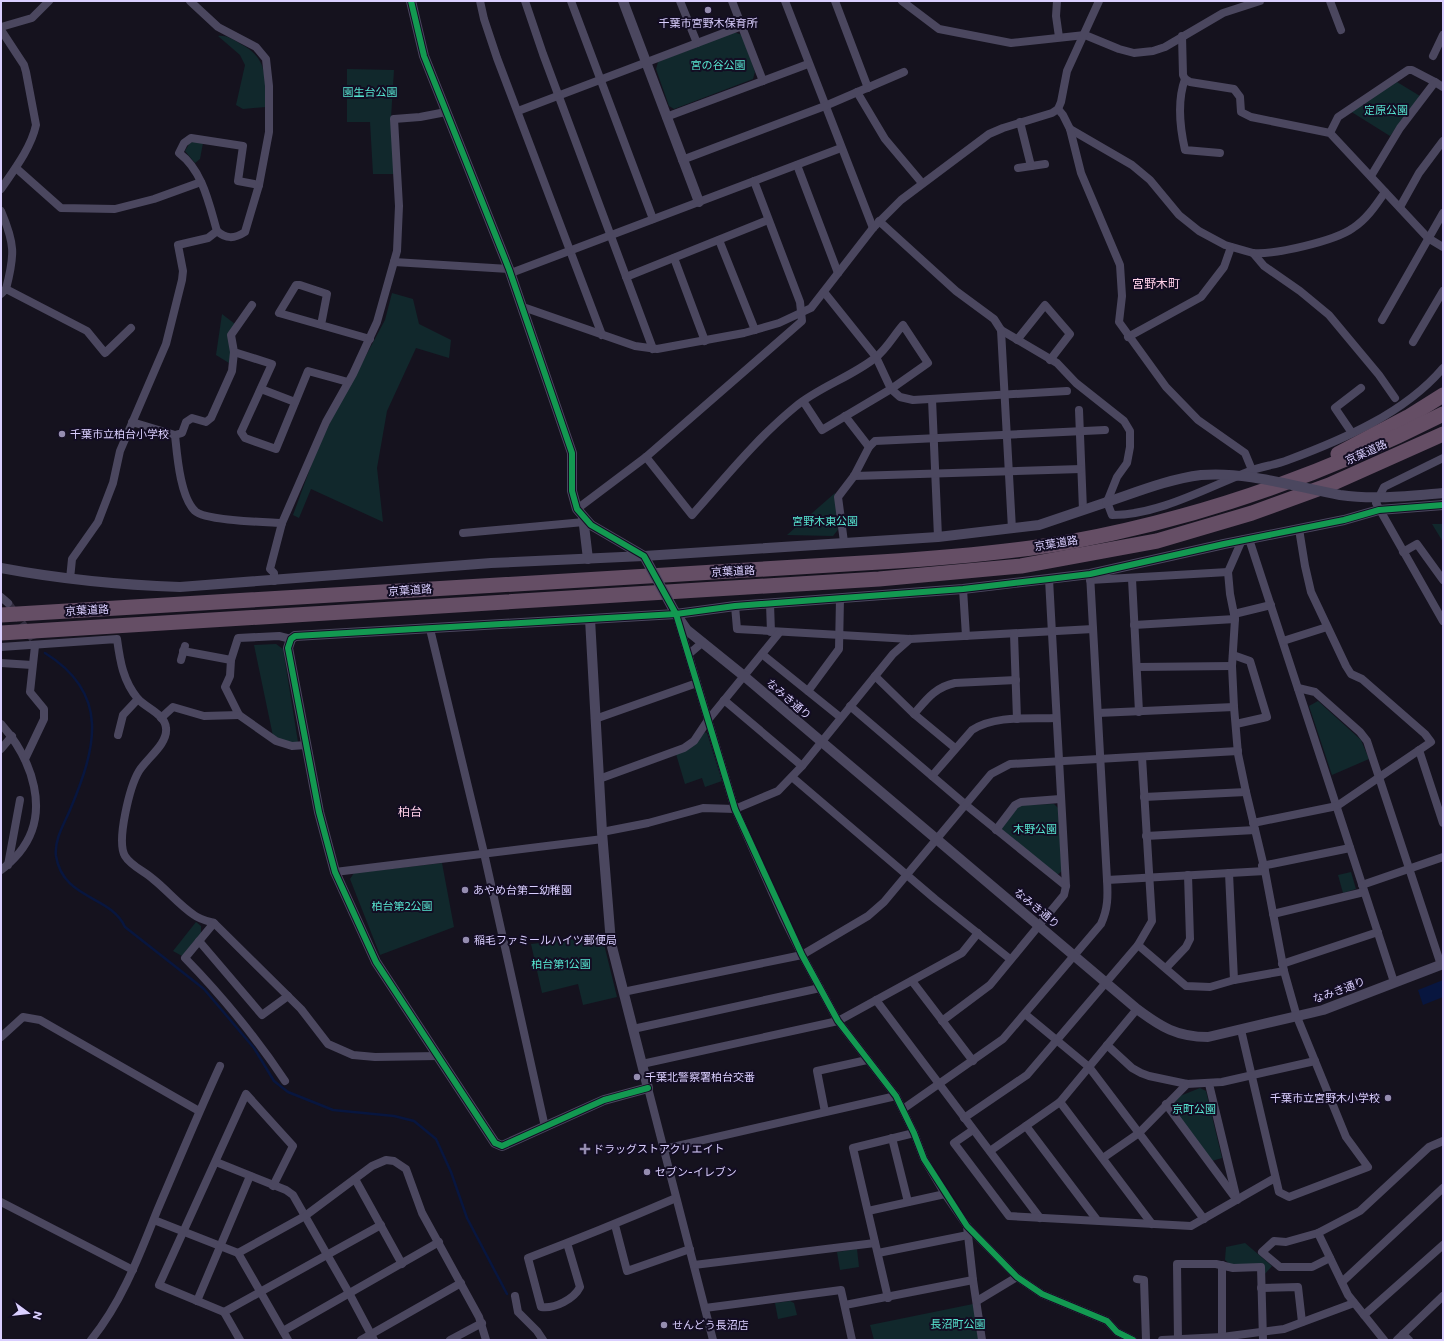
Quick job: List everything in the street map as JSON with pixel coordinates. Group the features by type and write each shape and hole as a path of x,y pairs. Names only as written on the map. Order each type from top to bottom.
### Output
{"highway":[{"path":"1246,496 1308,469 1377,434 1443,395"},
{"name":"京葉道路","path":"5,609 961,557 1017,550 1111,534 1161,522 1246,496 1352,458 1443,414"},
{"name":"京葉道路","path":"1,632 871,579 1021,566 1157,541 1252,513 1329,485 1442,435"}],"street":[{"path":"1,189 16,168 35,133 36,125 24,65 1,29 32,18 49,1"},
{"path":"190,1 218,26 256,47 266,59 269,86 269,132 259,185 244,232 230,238 223,236 217,231 201,182 189,163 179,153 184,143 191,138 243,146 238,181 259,185"},
{"path":"411,1 424,56 510,271 572,453 572,491 581,516 588,559"},
{"path":"480,1 484,19 497,58 602,335"},
{"path":"525,1 610,236 653,349"},
{"path":"572,1 652,220"},
{"path":"623,1 699,202"},
{"path":"680,1 697,43"},
{"path":"732,1 763,80"},
{"path":"785,1 808,64 873,228"},
{"path":"835,1 868,88"},
{"path":"902,1 940,29 1011,43 1085,35 1119,49 1134,53 1153,51 1223,13 1260,1"},
{"path":"1057,1 1056,16 1059,37"},
{"path":"523,307 635,346 653,349 705,341 755,330 802,314 811,308 879,221 922,183 989,134 1020,122 1052,113 1058,109 1061,102 1067,71 1085,35 1099,1"},
{"path":"1330,1 1341,30"},
{"path":"518,111 742,26"},
{"path":"1433,56 1443,35"},
{"path":"1182,36 1183,75 1185,79 1190,82 1234,89 1240,96 1242,112 1251,117 1330,133 1428,238 1443,247"},
{"path":"666,117 808,64"},
{"path":"1330,133 1338,117 1408,70 1412,70 1443,87"},
{"path":"682,160 825,106 904,72"},
{"path":"1185,79 1182,87 1180,129 1185,150 1220,153"},
{"path":"1371,176 1400,128 1435,82"},
{"path":"857,92 885,139 922,183"},
{"path":"1058,109 1063,115 1070,129 1081,173 1120,265 1122,296 1119,322 1128,337 1166,387 1198,420 1245,453 1252,470"},
{"path":"274,581 274,573 270,569 282,523 326,422 370,339 377,322 394,262 398,245 399,206 394,119 420,117 446,112"},
{"path":"1020,122 1031,166"},
{"path":"1070,129 1132,165 1150,180 1179,216 1199,232 1231,247 1252,253 1260,254 1300,247 1345,233 1353,228 1372,210 1385,192"},
{"path":"1400,207 1419,173 1443,141"},
{"path":"394,262 510,271 570,251 841,148"},
{"path":"1018,168 1045,164"},
{"path":"797,165 838,273"},
{"path":"16,168 60,208 115,209 154,199 201,182"},
{"path":"463,533 581,516 646,457 802,321 800,302 754,181"},
{"path":"1,211 12,242 14,260 4,292 87,331 105,353 132,328"},
{"path":"1382,320 1443,213"},
{"path":"626,277 768,220"},
{"path":"879,221 956,291 994,319 1001,330 1050,360 1124,421 1130,431 1130,447 1127,463 1117,478 1107,502 1112,515 1127,515 1167,504 1252,470 1287,461 1352,432 1402,405 1429,384 1443,368"},
{"path":"70,579 72,559 98,522 113,483 120,451 166,344 182,280 183,271 178,245 208,238 217,231"},
{"path":"719,240 755,330"},
{"path":"1128,337 1201,297 1224,267 1231,247"},
{"path":"1252,253 1264,266 1300,291 1329,315 1379,375 1395,398"},
{"path":"674,258 705,341"},
{"path":"321,325 327,294 296,285 278,313 370,339"},
{"path":"1413,342 1443,291"},
{"path":"824,292 876,357 891,389 900,397 913,400 1067,391"},
{"path":"132,422 176,435 182,433 186,422 192,418 206,422 211,418 232,371 234,352 231,335 252,305"},
{"path":"1017,340 1045,305 1070,334 1050,360"},
{"path":"646,457 692,515 753,446 803,401 876,357 903,325 928,363 891,389 822,430 803,401"},
{"path":"1001,330 1012,529"},
{"path":"234,352 272,364 241,432 245,438 276,449 308,371 348,382"},
{"path":"1352,432 1335,408 1361,388"},
{"path":"261,389 295,402"},
{"path":"932,399 934,474 938,537"},
{"path":"1079,410 1083,510"},
{"path":"845,416 868,447"},
{"path":"844,542 838,497 854,476 868,447 875,441 1105,430"},
{"path":"176,435 179,472 189,501 195,512 205,516 247,522 282,523"},
{"path":"1443,458 1384,487 1376,503 1443,621"},
{"path":"854,476 1081,469"},
{"path":"1,568 70,579 139,586 180,588 491,563 644,556 938,537 1039,525 1162,484 1201,475 1250,478 1360,497 1385,498 1443,493"},
{"path":"1090,577 1245,539 1299,529 1379,510 1443,505"},
{"path":"581,516 603,532 644,556"},
{"path":"1146,836 1254,826 1336,806 1431,742 1426,734 1362,679 1351,674 1311,592 1299,529"},
{"path":"1241,1030 1279,1192 1289,1197 1368,1167 1346,1137 1297,1017 1283,968 1273,914 1246,792 1238,751 1234,707 1232,666 1234,616 1228,572 1245,539"},
{"path":"1245,539 1283,641 1394,982"},
{"path":"1403,552 1417,544 1443,580"},
{"name":"なみき通り","path":"644,556 676,614 687,630 744,676 1136,1009 1159,1026 1184,1035 1208,1037 1241,1030 1323,1010 1442,964"},
{"path":"648,1088 604,1100 502,1146 495,1142 376,962 335,872 319,812 306,745 288,648 291,639 295,636 430,630 676,614 735,606 963,589 1049,579 1090,577 1132,579 1228,572"},
{"path":"903,1109 1003,1039 1073,955 1101,924 1105,916 1108,904 1107,880 1090,577"},
{"path":"942,1021 990,985 1064,895 1066,886 1049,579"},
{"path":"1132,579 1139,712"},
{"path":"963,589 966,636"},
{"path":"1,596 5,609"},
{"path":"808,691 837,654 840,636 840,598"},
{"path":"598,779 684,748 694,741 708,720 762,654 775,632 770,604"},
{"path":"1134,625 1234,616 1270,605"},
{"path":"735,606 737,629 775,632 910,639 1093,629"},
{"path":"676,614 735,809 802,955 838,1021 896,1096 914,1133 924,1159 945,1194 967,1226 1017,1277 1042,1294 1058,1302 1107,1321 1117,1332 1133,1340"},
{"path":"590,619 598,779 611,943 713,1340"},
{"path":"1283,641 1327,627"},
{"path":"430,630 484,853 545,1127"},
{"path":"1014,634 1017,719"},
{"path":"291,639 279,636 238,638 231,660 230,676 225,688 239,715 276,741 292,746 306,745"},
{"path":"335,872 602,836 703,808 735,809 778,791 802,766 840,717 893,654 910,639"},
{"path":"1,647 116,640 122,674 138,699 161,718 165,723 166,728 164,740 139,772 125,815 121,842 124,855 132,864 152,878 195,916 214,923 301,1009 323,1040 328,1044 343,1052 353,1055 375,1057 438,1056"},
{"path":"689,654 703,642"},
{"path":"25,759 44,719 44,709 30,692 35,646"},
{"path":"181,660 184,648 231,660"},
{"path":"762,654 840,717"},
{"path":"1233,655 1250,661 1266,717 1236,724"},
{"path":"1,663 32,666"},
{"path":"1137,667 1232,666"},
{"path":"875,676 914,714 955,748"},
{"path":"914,714 932,693 947,684 954,682 1016,680"},
{"path":"595,719 697,683"},
{"path":"1298,688 1315,692 1360,732 1367,741 1408,868 1442,964"},
{"path":"118,735 123,715 138,699"},
{"path":"724,700 802,766"},
{"path":"850,706 966,805 1066,886"},
{"path":"161,718 174,707 204,716 239,715"},
{"path":"1098,713 1234,707"},
{"path":"932,776 955,748 972,730 979,725 1017,719 1056,718"},
{"path":"1,724 12,736 25,759 36,795 36,817 29,838 5,868"},
{"path":"1,749 12,736"},
{"path":"1419,750 1443,823"},
{"path":"623,992 802,955 868,916 884,902 991,774 1010,764 1238,751"},
{"path":"964,1118 1027,1075 1138,945 1152,921 1148,878 1142,757"},
{"path":"792,777 935,900 1010,959"},
{"path":"1144,797 1246,792"},
{"path":"996,830 1016,805 1021,802 1060,799"},
{"path":"5,868 20,800"},
{"path":"1107,880 1188,876 1263,869 1350,848"},
{"path":"1273,914 1363,888 1408,868 1443,857"},
{"path":"1229,873 1234,980"},
{"path":"1166,968 1186,947 1190,939 1188,876"},
{"path":"214,923 185,958 209,983 258,1041 285,1081"},
{"path":"1138,945 1186,986 1210,987 1283,968 1378,932"},
{"path":"642,1064 838,1021 962,953 978,933"},
{"path":"199,941 262,1015 288,996"},
{"path":"912,981 973,1060"},
{"path":"633,1029 820,988"},
{"path":"876,1000 1040,1218"},
{"path":"990,1151 1060,1102 1136,1009"},
{"path":"1025,1014 1089,1067 1204,1219"},
{"path":"1,1037 23,1017 40,1020 199,1111"},
{"path":"1107,1046 1132,1068 1141,1073 1187,1084 1209,1084 1252,1076 1315,1061"},
{"path":"825,1112 817,1071 867,1060"},
{"path":"91,1340 114,1307 133,1270 199,1111 220,1066"},
{"path":"1103,1158 1139,1133 1187,1084"},
{"path":"1209,1084 1237,1200"},
{"path":"240,1340 224,1312 159,1285 246,1094 293,1146 273,1186"},
{"path":"664,1149 896,1096"},
{"path":"1060,1102 1152,1224"},
{"path":"1166,1104 1237,1200"},
{"path":"1026,1126 1097,1220"},
{"path":"973,1130 954,1143 1009,1216 1191,1226 1275,1178"},
{"path":"888,1298 853,1148 914,1133"},
{"path":"892,1138 908,1202"},
{"path":"1330,1258 1312,1267 1280,1267 1262,1252 1274,1241 1286,1242 1318,1233 1360,1212 1429,1147 1443,1141"},
{"path":"238,1253 306,1216 379,1162 386,1160 400,1164 406,1169 422,1213 482,1323 486,1340"},
{"path":"216,1162 293,1195 349,1293 372,1337"},
{"path":"197,1301 222,1246 250,1176"},
{"path":"355,1179 402,1264"},
{"path":"1342,1282 1443,1188"},
{"path":"868,1211 945,1194"},
{"path":"567,1243 580,1287 576,1295 549,1308 541,1307 528,1258 567,1243 615,1225 676,1198"},
{"path":"1,1202 133,1270"},
{"path":"154,1220 184,1230 238,1253 288,1340"},
{"path":"224,1312 381,1225"},
{"path":"615,1225 627,1271 690,1249"},
{"path":"967,1226 982,1340"},
{"path":"1318,1233 1348,1295 1384,1340"},
{"path":"878,1253 968,1235"},
{"path":"283,1331 439,1242"},
{"path":"694,1265 875,1243"},
{"path":"1364,1315 1443,1245"},
{"path":"1178,1339 1177,1264 1216,1264 1233,1268 1261,1267 1262,1336"},
{"path":"1222,1265 1222,1338"},
{"path":"977,1301 1017,1277"},
{"path":"1137,1279 1144,1280 1146,1340"},
{"path":"845,1305 888,1298 973,1280"},
{"path":"361,1340 372,1337 461,1283"},
{"path":"1261,1288 1298,1287 1302,1322"},
{"path":"705,1308 841,1290 852,1340"},
{"path":"514,1296 518,1312 544,1340"},
{"path":"1397,1340 1406,1337 1443,1296"},
{"path":"1162,1340 1262,1336 1354,1303"},
{"path":"450,1340 482,1323"}],"green space":[{"name":"宮の谷公園","path":"734,32 742,35 755,72 753,79 674,109 669,106 656,69 658,62"},
{"path":"218,36 224,36 249,49 261,62 265,78 266,107 243,109 236,105 245,65 240,55"},
{"name":"園生台公園","path":"347,69 394,70 391,118 395,174 373,174 370,122 347,122"},
{"name":"定原公園","path":"1397,82 1420,96 1390,136 1350,111"},
{"path":"194,141 203,143 200,159 195,163 185,151 189,144"},
{"path":"392,293 413,299 419,324 451,340 449,358 416,348 387,411 377,468 383,522 311,489 299,518 293,515 315,455 335,412 385,320"},
{"path":"222,314 235,324 229,363 216,355"},
{"name":"宮野木東公園","path":"835,493 840,527 833,536 787,535"},
{"path":"1432,524 1443,524 1443,542"},
{"path":"276,644 283,649 298,742 287,742 273,736 254,645"},
{"path":"1318,701 1361,740 1369,759 1332,775 1309,706"},
{"path":"703,732 707,733 722,781 705,787 702,778 685,784 676,754"},
{"name":"木野公園","path":"1054,804 1058,808 1062,871 1056,876 1000,831 1018,805"},
{"name":"柏台第2公園","path":"442,863 454,927 380,955 350,879 354,873"},
{"path":"1351,872 1356,889 1343,893 1338,875"},
{"path":"196,922 201,926 201,933 182,956 173,951"},
{"name":"柏台第1公園","path":"602,936 617,997 583,1005 578,984 542,993 531,944"},
{"name":"京町公園","path":"1200,1088 1206,1091 1222,1158 1212,1161 1169,1106 1170,1100"},
{"path":"1245,1243 1272,1266 1263,1276 1264,1265 1231,1265 1225,1260 1226,1247"},
{"path":"857,1249 859,1267 840,1270 837,1252"},
{"path":"790,1301 794,1303 797,1315 778,1319 775,1303"},
{"name":"長沼町公園","path":"973,1304 980,1340 874,1340 870,1325"}],"water":[{"path":"1443,980 1443,997 1423,1005 1418,990"}],"waterway":[{"path":"45,653 66,669 80,686 89,704 92,724 91,744 86,765 79,787 56,844 56,856 60,870 68,881 77,889 109,909 118,917 125,927 204,989 254,1048 274,1081 288,1092 333,1110 394,1116 414,1121 436,1139 451,1172 467,1218 507,1294"}],"tunnel":[{"path":"8,603 33,639 35,646"}],"cycle path":[{"path":"411,1 424,56 509,269 572,453 572,491 577,509 591,525 644,556 676,614 735,809 802,955 838,1021 896,1096 914,1133 924,1159 967,1226 1017,1277 1042,1294 1107,1321 1117,1332 1133,1340"},
{"path":"648,1088 604,1100 502,1146 495,1143 376,962 335,872 319,812 288,648 291,639 295,636 676,614 735,606 963,589 1049,579 1090,574 1224,544 1344,520 1379,510 1443,505"}],"place":[{"name":"千葉市宮野木保育所","path":"708,10"},
{"name":"千葉市立柏台小学校","path":"62,434"},
{"name":"あやめ台第二幼稚園","path":"465,890"},
{"name":"稲毛ファミールハイツ郵便局","path":"466,940"},
{"name":"千葉北警察署柏台交番","path":"637,1077"},
{"name":"千葉市立宮野木小学校","path":"1388,1098"},
{"name":"ドラッグストアクリエイト","path":"585,1149"},
{"name":"セブン-イレブン","path":"647,1172"},
{"name":"せんどう長沼店","path":"664,1325"}],"district":[{"name":"宮野木町","path":"1156,284"},
{"name":"柏台","path":"410,812"}]}
